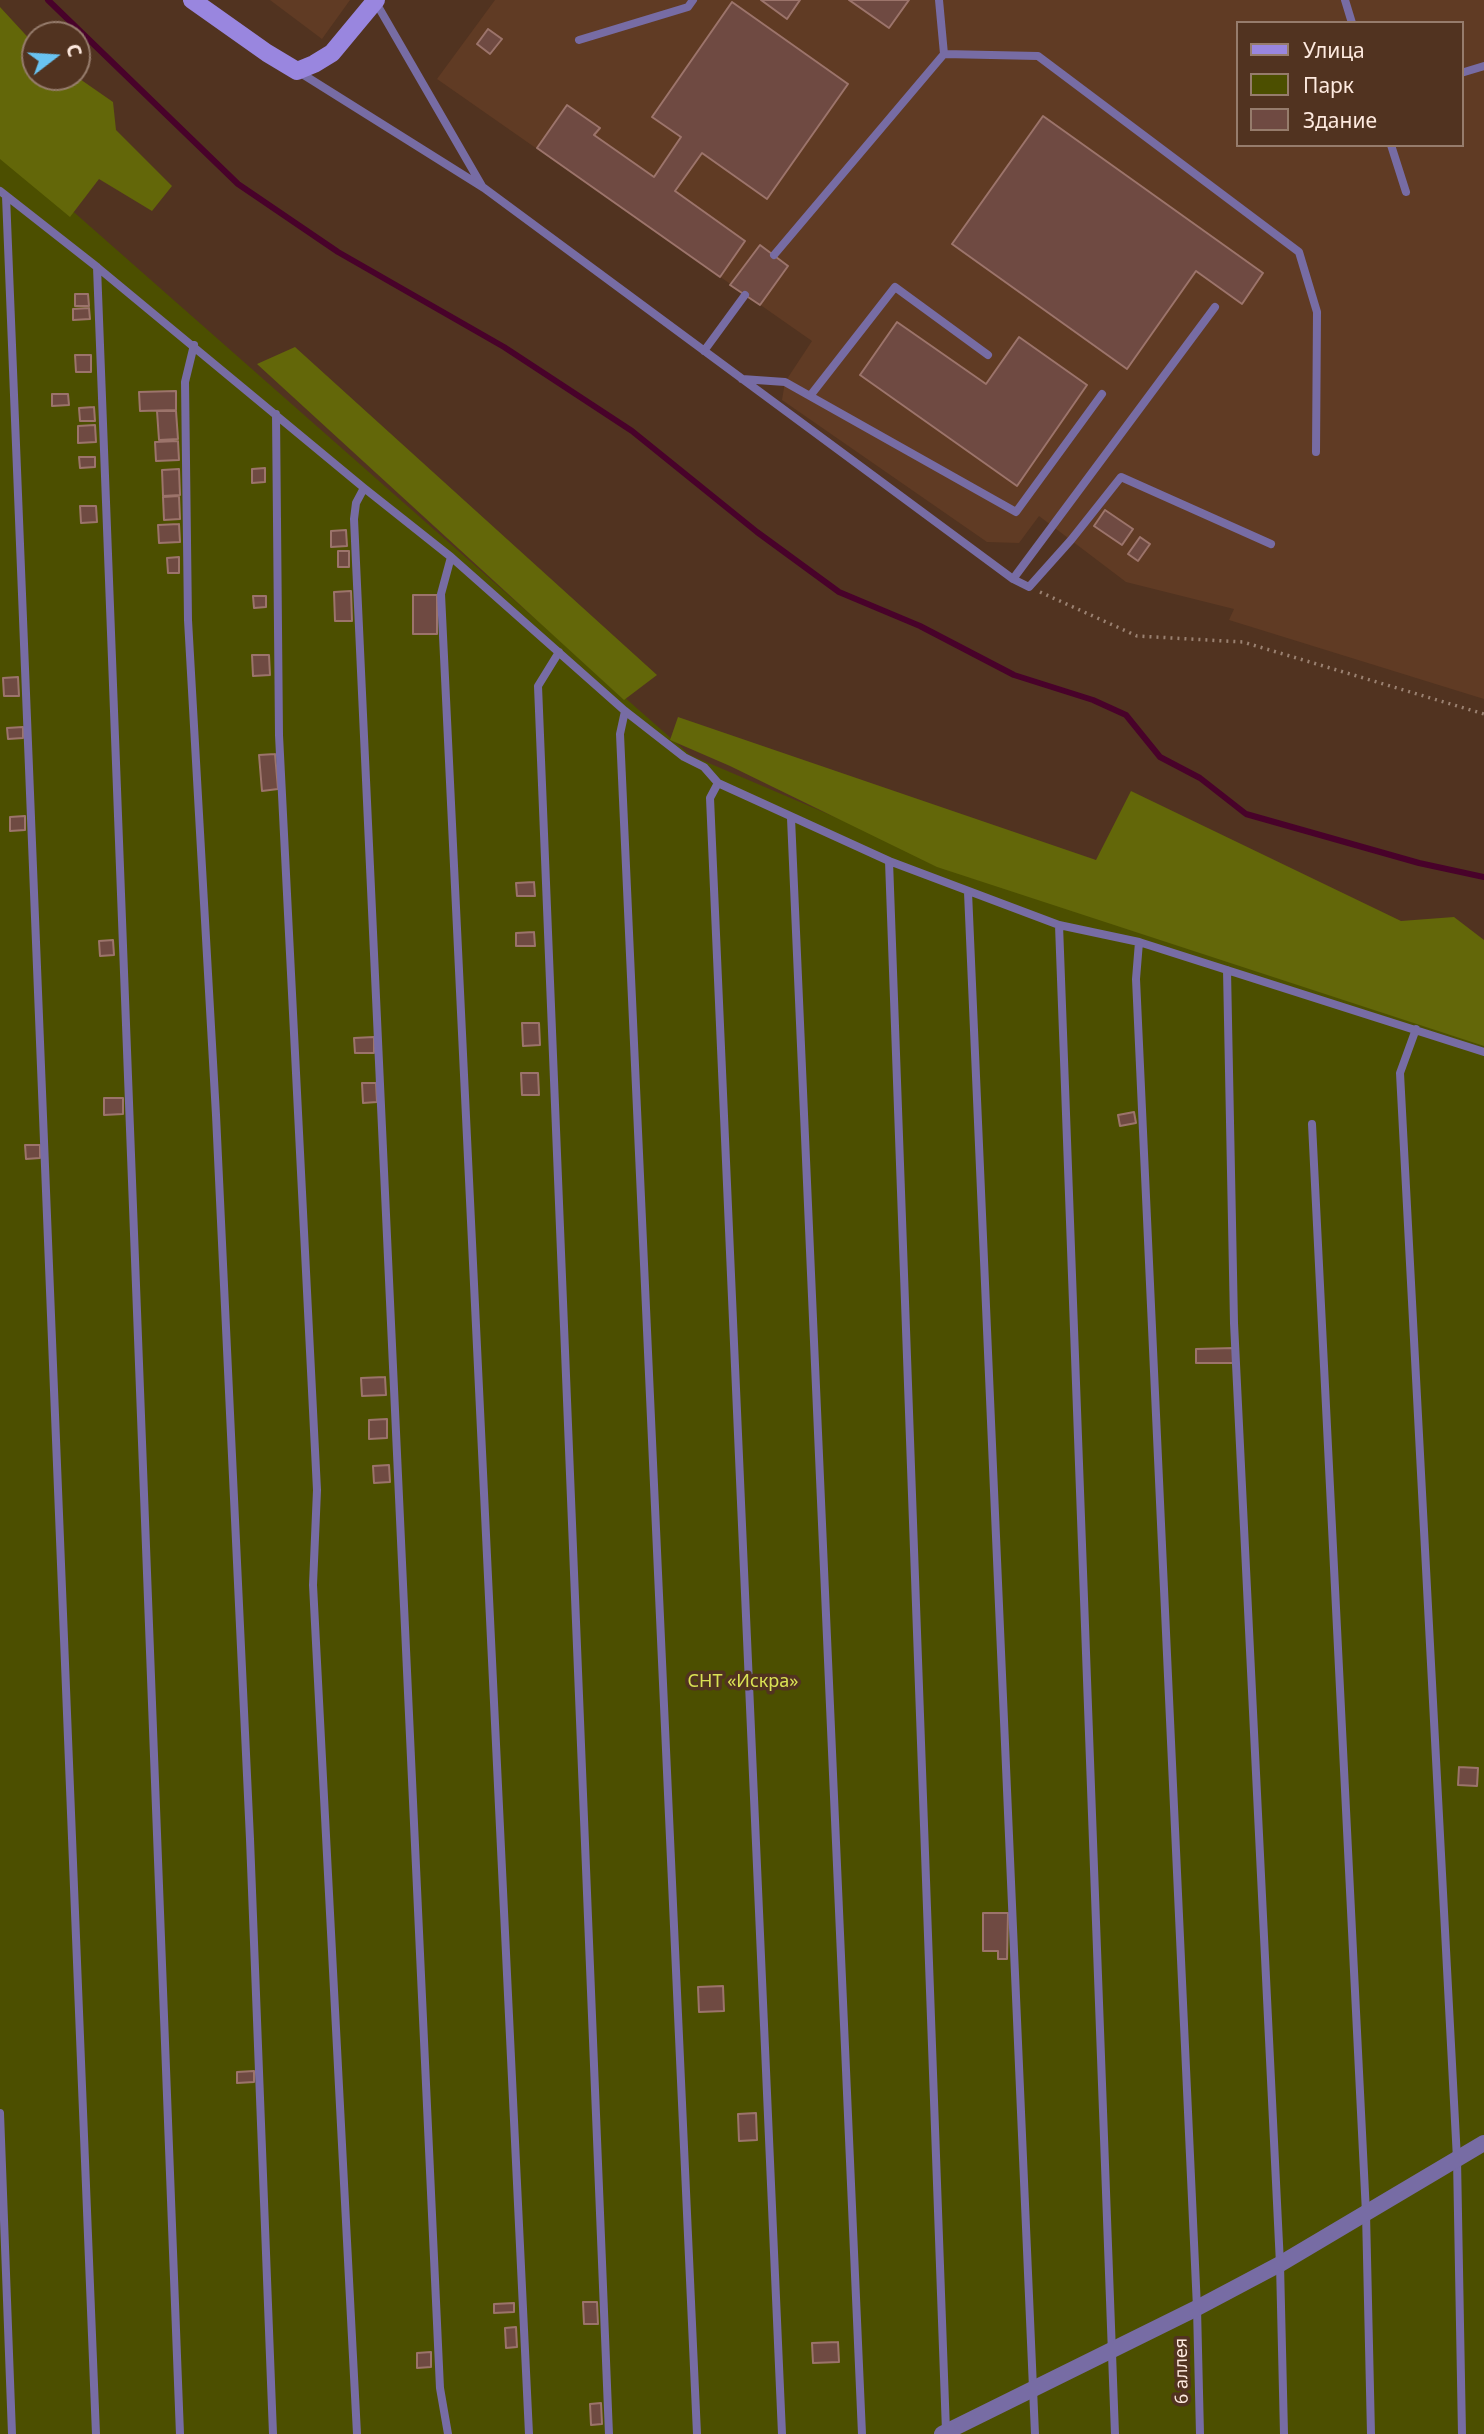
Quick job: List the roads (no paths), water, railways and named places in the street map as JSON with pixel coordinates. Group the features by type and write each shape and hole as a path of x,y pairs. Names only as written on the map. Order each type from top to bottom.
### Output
{"street":[{"path":"192,0 297,71 332,53 375,0"},
{"path":"945,2433 1280,2264 1484,2143"}],"lane":[{"path":"375,0 484,188"},
{"path":"579,40 688,7 693,0"},
{"path":"775,255 944,54 939,0"},
{"path":"1345,0 1351,21"},
{"path":"944,54 1038,57 1299,252 1317,312 1316,452"},
{"path":"1463,72 1484,66"},
{"path":"297,71 484,188 1013,579 1029,587 1121,477 1271,544"},
{"path":"1392,147 1406,192"},
{"path":"3,194 194,345 364,488 452,557 625,711 684,757 704,767 718,783 889,861 1059,925 1139,942 1484,1052"},
{"path":"3,194 96,2434"},
{"path":"97,267 180,2434"},
{"path":"810,396 895,287 988,355"},
{"path":"704,351 746,295"},
{"path":"1013,579 1215,307"},
{"path":"194,345 185,382 188,620 216,1115 250,1825 273,2434"},
{"path":"742,379 785,382 1016,512 1102,394"},
{"path":"276,414 279,735 317,1490 313,1585 357,2434"},
{"path":"364,488 356,503 354,519 440,2388 448,2434"},
{"path":"452,557 440,594 529,2434"},
{"path":"559,652 538,686 609,2434"},
{"path":"625,711 620,733 697,2434"},
{"path":"718,783 710,798 782,2434"},
{"path":"791,818 862,2434"},
{"path":"889,861 945,2433"},
{"path":"968,892 1035,2434"},
{"path":"1059,925 1115,2434"},
{"name":"6 аллея","path":"1139,942 1136,979 1197,2308 1200,2434"},
{"path":"1227,970 1236,1378 1280,2264 1284,2434"},
{"path":"1416,1029 1400,1073 1457,2159 1462,2434"},
{"path":"1312,1124 1366,2213 1371,2434"},
{"path":"0,2113 12,2434"}],"waterway":[{"path":"48,0 238,184 338,252 504,347 632,431 757,532 839,592 920,626 1014,675 1093,700 1126,715 1160,757 1200,778 1246,814 1419,863 1484,877"}],"park label":[{"name":"СНТ «Искра»","path":"743,1682"}]}
